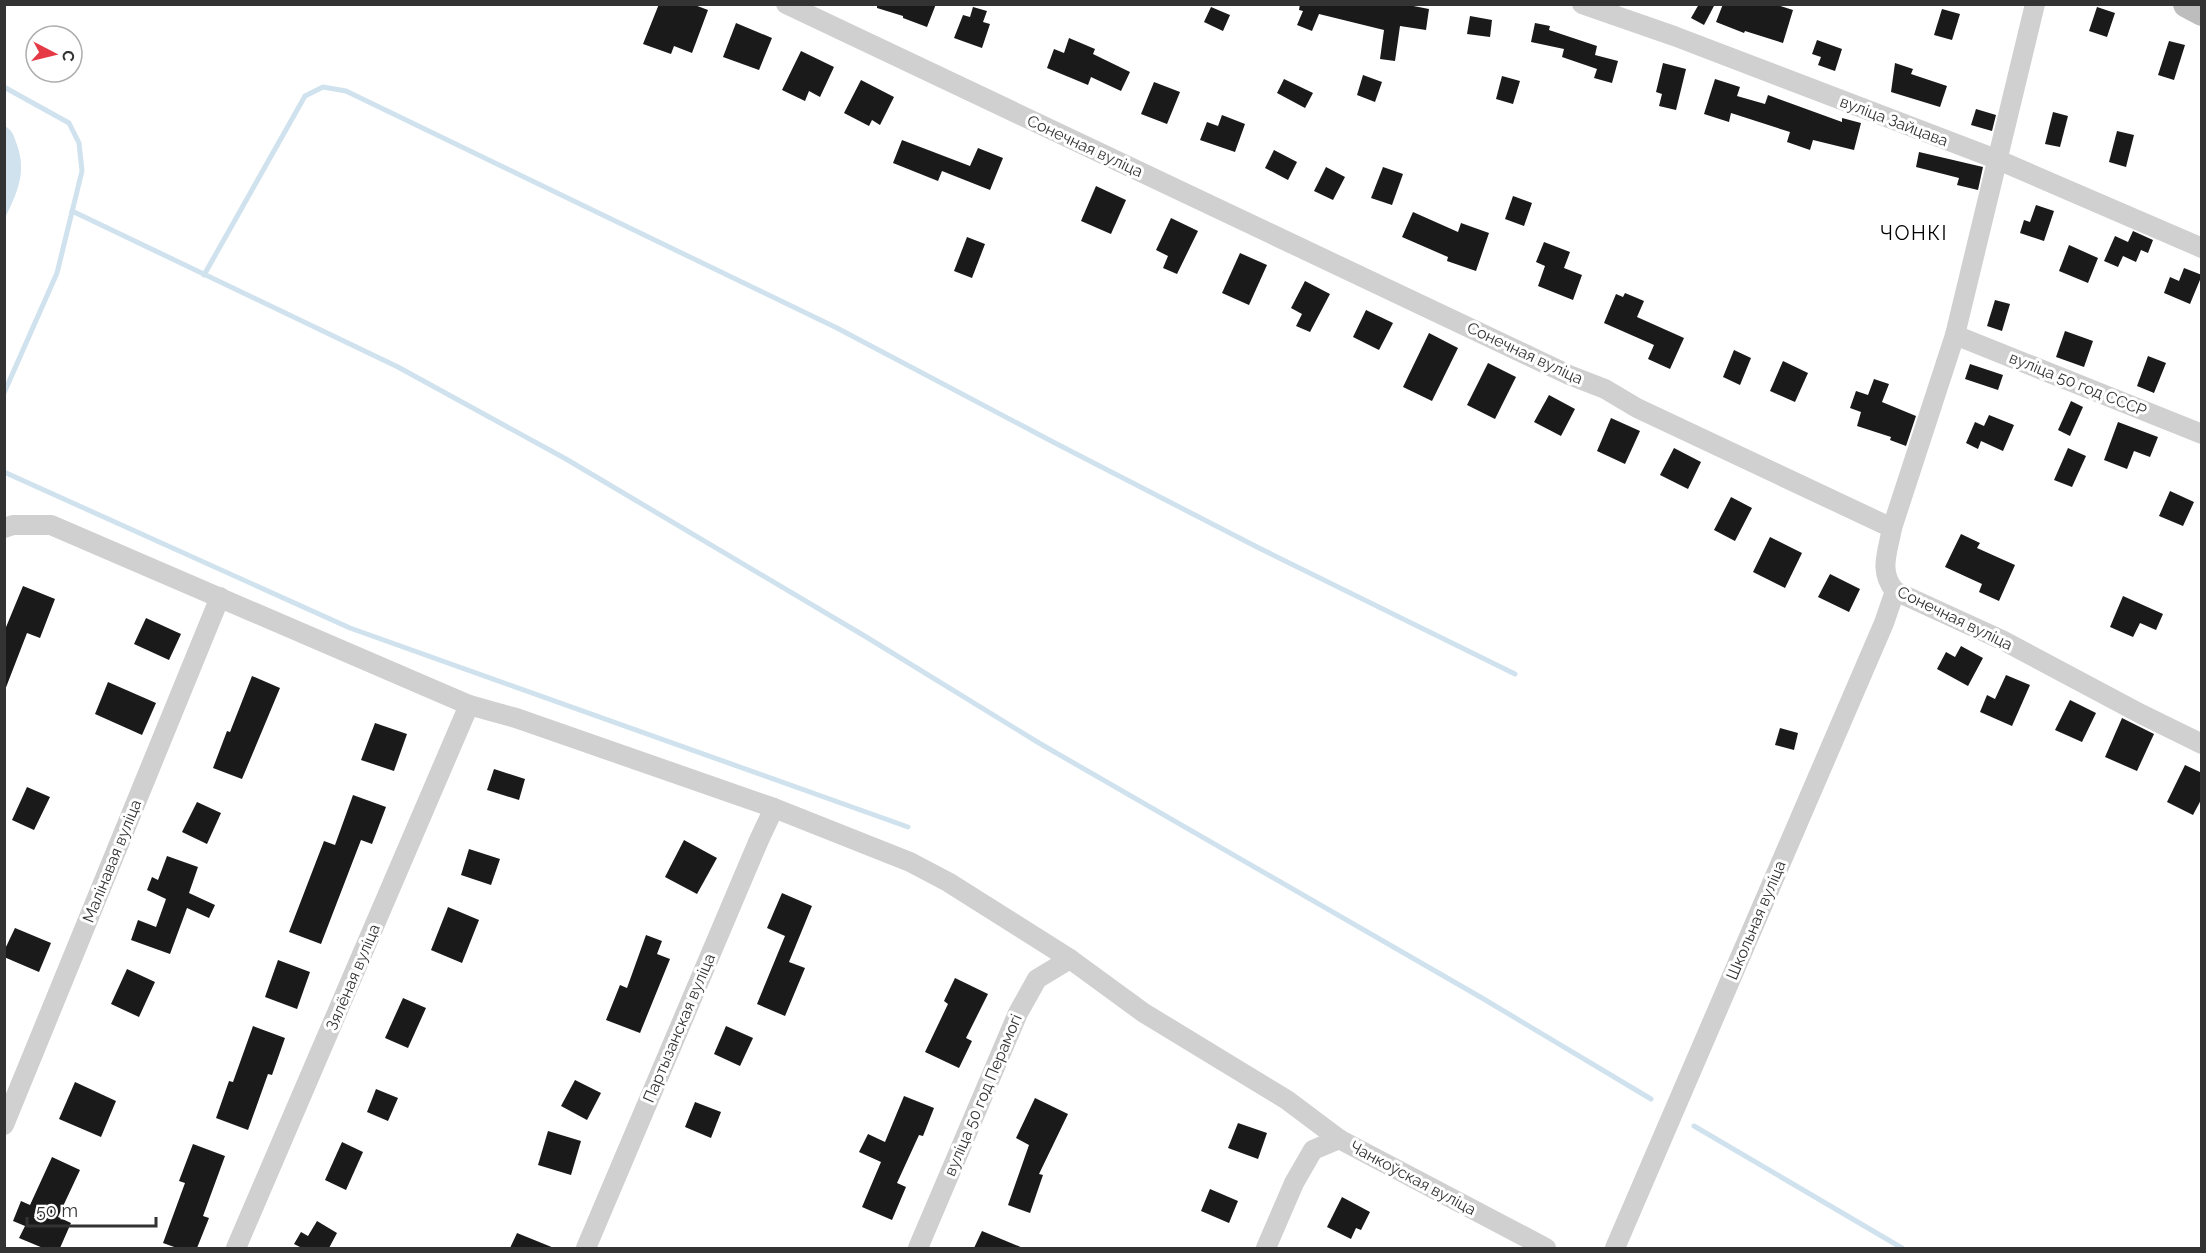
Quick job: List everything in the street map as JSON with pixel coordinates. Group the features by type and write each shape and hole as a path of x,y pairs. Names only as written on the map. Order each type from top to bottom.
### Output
{"street":[{"name":"Сонечная вуліца","path":"786,4 1569,375 1605,389 1648,413 1892,528 1884,570 1887,582 1895,591 2002,640 2202,744"},
{"name":"вуліца Зайцава","path":"1582,4 1674,36 1996,159 2202,248"},
{"path":"1892,528 1955,335 2035,4"},
{"path":"2187,4 2202,12"},
{"name":"вуліца 50 год СССР","path":"1955,335 2202,434"},
{"path":"4,528 13,525 51,525 470,705 516,718 774,808 910,862 948,882 1070,959 1144,1013 1287,1100 1339,1139"},
{"name":"Школьная вуліца","path":"1615,1248 1884,623 1895,591"},
{"name":"Малінавая вуліца","path":"4,1125 220,597"},
{"name":"Зялёная вуліца","path":"236,1248 470,705"},
{"name":"Партызанская вуліца","path":"586,1248 774,808"},
{"name":"вуліца 50 год Перамогі","path":"918,1248 1018,1013 1037,980 1070,959"},
{"name":"Чанкоўская вуліца","path":"1266,1248 1294,1183 1313,1150 1339,1139 1546,1248"}],"water":[{"path":"5,126 14,136 20,155 21,174 17,191 5,218"}],"building":[{"path":"659,4 692,4 708,10 692,53 674,46 671,54 643,44"},
{"path":"877,4 936,4 927,27 877,8"},
{"path":"1300,4 1403,4 1429,9 1426,30 1400,26 1395,61 1380,59 1384,30 1319,14 1312,31 1297,25 1303,11 1299,10"},
{"path":"1699,4 1715,4 1704,25 1691,18"},
{"path":"1723,4 1774,4 1793,10 1783,43 1745,31 1744,33 1716,22"},
{"path":"973,7 987,11 983,22 990,24 982,48 954,38 963,15 970,17"},
{"path":"1211,7 1230,15 1223,31 1204,22"},
{"path":"2097,7 2115,13 2107,37 2089,31"},
{"path":"1942,9 1960,14 1952,40 1934,35"},
{"path":"1470,16 1492,20 1490,37 1467,34"},
{"path":"736,23 772,38 759,70 723,57"},
{"path":"1535,23 1550,26 1549,30 1597,46 1595,55 1618,61 1612,83 1594,78 1597,69 1562,57 1564,49 1531,42"},
{"path":"1069,38 1095,49 1093,54 1130,72 1121,91 1091,77 1088,85 1047,68 1054,49 1064,53"},
{"path":"1817,40 1842,49 1835,71 1818,65 1821,57 1812,54"},
{"path":"2169,41 2185,45 2174,80 2158,75"},
{"path":"801,51 834,67 820,97 809,91 805,101 782,90"},
{"path":"1663,63 1686,69 1676,110 1659,106 1662,94 1656,92"},
{"path":"1895,63 1913,69 1911,74 1947,86 1940,107 1891,92"},
{"path":"1363,75 1382,82 1375,102 1357,95"},
{"path":"1502,76 1520,81 1513,104 1496,99"},
{"path":"1284,79 1313,93 1305,108 1277,93"},
{"path":"1715,79 1740,87 1737,96 1765,104 1768,95 1842,122 1842,118 1861,123 1854,150 1813,140 1810,150 1787,142 1790,132 1731,113 1729,122 1704,114"},
{"path":"861,80 894,97 880,125 872,120 869,126 844,113"},
{"path":"1154,82 1180,92 1167,124 1141,114"},
{"path":"1976,109 1996,115 1992,131 1971,125"},
{"path":"2053,112 2068,116 2060,147 2045,144"},
{"path":"1222,115 1245,124 1235,152 1200,140 1207,122 1218,126"},
{"path":"2117,131 2134,135 2126,167 2109,162"},
{"path":"902,140 970,166 978,148 1003,158 990,190 942,171 938,181 893,163"},
{"path":"1274,150 1297,162 1288,180 1265,168"},
{"path":"1919,152 1983,167 1978,190 1957,185 1959,178 1916,167"},
{"path":"1326,167 1345,177 1333,200 1314,191"},
{"path":"1383,167 1403,174 1392,205 1371,198"},
{"path":"1096,186 1126,200 1111,234 1081,221"},
{"path":"1513,196 1532,203 1524,226 1505,219"},
{"path":"2036,205 2054,211 2044,241 2020,233 2024,220 2030,222"},
{"path":"1413,212 1458,232 1461,223 1489,233 1476,271 1447,261 1448,257 1402,237"},
{"path":"1171,218 1198,231 1177,274 1163,268 1168,256 1156,250"},
{"path":"2133,231 2153,240 2148,253 2141,250 2136,262 2123,256 2118,267 2104,261 2115,236 2128,242"},
{"path":"967,237 985,244 972,278 954,271"},
{"path":"1544,242 1570,252 1564,268 1582,275 1573,300 1538,286 1545,266 1536,262"},
{"path":"2069,245 2098,258 2088,283 2059,271"},
{"path":"1240,253 1267,265 1249,305 1222,293"},
{"path":"2184,268 2202,275 2190,304 2164,293 2170,277 2179,281"},
{"path":"1305,281 1330,294 1310,332 1296,326 1302,314 1291,308"},
{"path":"1625,293 1644,301 1637,317 1684,338 1670,369 1648,359 1654,345 1604,323 1616,294 1623,297"},
{"path":"1995,300 2010,304 2002,331 1987,326"},
{"path":"1366,310 1393,323 1379,350 1353,337"},
{"path":"2065,331 2093,341 2084,367 2056,357"},
{"path":"1429,333 1458,348 1432,401 1403,387"},
{"path":"1734,350 1751,358 1740,385 1723,377"},
{"path":"2148,356 2166,363 2154,393 2137,386"},
{"path":"1783,361 1808,373 1795,402 1770,391"},
{"path":"1488,363 1516,377 1495,419 1467,405"},
{"path":"1970,364 2003,375 1998,390 1965,379"},
{"path":"1874,379 1889,384 1882,402 1916,416 1906,446 1890,440 1891,437 1857,426 1861,412 1850,408 1856,391 1868,395"},
{"path":"1549,395 1575,409 1561,436 1534,422"},
{"path":"2071,401 2083,407 2070,436 2058,430"},
{"path":"1989,415 2014,425 2003,451 1981,441 1978,449 1966,443 1975,422 1984,426"},
{"path":"1611,418 1640,431 1625,464 1597,451"},
{"path":"2118,422 2158,437 2150,457 2134,451 2127,469 2104,460"},
{"path":"1674,448 1701,462 1688,489 1660,475"},
{"path":"2068,448 2086,456 2072,487 2054,480"},
{"path":"2170,491 2194,502 2183,526 2159,516"},
{"path":"1731,497 1752,508 1735,541 1714,530"},
{"path":"1961,534 1980,543 1977,548 2015,565 1999,601 1979,592 1982,584 1945,567"},
{"path":"1770,537 1802,553 1785,588 1753,572"},
{"path":"1830,574 1860,589 1849,612 1818,597"},
{"path":"23,586 55,599 40,638 27,633 5,690 4,632"},
{"path":"2123,596 2163,614 2156,630 2140,623 2133,637 2110,627"},
{"path":"146,618 181,634 169,660 134,644"},
{"path":"1961,646 1983,658 1968,686 1937,669 1946,652 1955,657"},
{"path":"2006,675 2030,685 2012,726 1980,712 1987,695 1995,699"},
{"path":"252,676 280,688 242,779 213,768"},
{"path":"108,682 156,703 142,735 95,714"},
{"path":"2070,700 2096,713 2082,742 2055,730"},
{"path":"2122,718 2154,734 2137,771 2105,757"},
{"path":"375,723 407,734 394,771 361,760"},
{"path":"1780,728 1798,733 1794,750 1775,745"},
{"path":"2185,765 2202,773 2202,798 2193,815 2167,802"},
{"path":"494,769 525,779 519,800 487,790"},
{"path":"27,787 50,797 34,830 12,820"},
{"path":"353,795 386,807 372,844 361,840 321,944 289,932 324,841 335,845"},
{"path":"197,802 221,813 207,844 182,832"},
{"path":"684,840 717,858 697,894 665,877"},
{"path":"469,849 500,859 491,885 461,875"},
{"path":"167,856 198,867 189,893 215,905 209,918 187,908 170,954 131,940 138,920 156,927 166,899 147,890 152,877 158,880"},
{"path":"782,893 812,906 789,962 805,968 785,1016 757,1004 785,936 767,928"},
{"path":"448,907 479,920 462,963 431,950"},
{"path":"15,928 51,943 39,972 4,957 4,951"},
{"path":"646,935 662,941 657,954 670,959 640,1033 606,1020 620,985 627,988"},
{"path":"278,960 310,972 297,1009 265,997"},
{"path":"127,969 155,982 139,1017 111,1004"},
{"path":"955,978 988,994 966,1038 972,1041 959,1068 925,1052 948,1004 944,1001"},
{"path":"403,998 426,1008 408,1048 385,1038"},
{"path":"253,1026 285,1038 272,1075 268,1074 248,1130 216,1118 229,1081 233,1082"},
{"path":"726,1026 753,1038 740,1066 714,1054"},
{"path":"575,1080 601,1093 587,1120 561,1106"},
{"path":"75,1082 116,1101 101,1137 59,1119"},
{"path":"376,1089 398,1098 388,1121 367,1112"},
{"path":"904,1096 934,1108 923,1136 919,1135 897,1183 906,1187 892,1220 862,1207 881,1162 859,1152 868,1134 885,1142"},
{"path":"1035,1098 1068,1114 1039,1174 1043,1175 1030,1213 1008,1205 1029,1145 1016,1138"},
{"path":"695,1102 721,1112 711,1138 685,1127"},
{"path":"1238,1123 1267,1133 1258,1159 1228,1148"},
{"path":"548,1131 581,1141 571,1175 538,1165"},
{"path":"342,1142 363,1152 346,1190 325,1180"},
{"path":"193,1144 225,1156 203,1216 209,1218 197,1248 177,1248 163,1243 185,1183 179,1181"},
{"path":"52,1157 80,1170 58,1217 71,1223 60,1248 43,1248 19,1238 25,1226 13,1221 21,1201 30,1205"},
{"path":"1210,1189 1238,1201 1229,1223 1201,1211"},
{"path":"1342,1197 1370,1212 1361,1230 1356,1228 1351,1239 1327,1227"},
{"path":"317,1221 337,1233 329,1248 302,1248 294,1244 301,1232 308,1236"},
{"path":"982,1231 1023,1248 974,1248"},
{"path":"517,1233 554,1248 510,1248"}],"waterway":[{"path":"4,87 69,123 79,143 82,171 57,273 4,393"},
{"path":"204,275 305,96 323,87 346,91 837,328 1259,548 1515,674"},
{"path":"72,211 398,367 566,459 868,638 1039,743 1482,998 1651,1099"},
{"path":"4,472 350,628 908,827"},
{"path":"1694,1126 1902,1248"}],"district":[{"name":"ЧОНКІ","path":"1914,233"}]}
